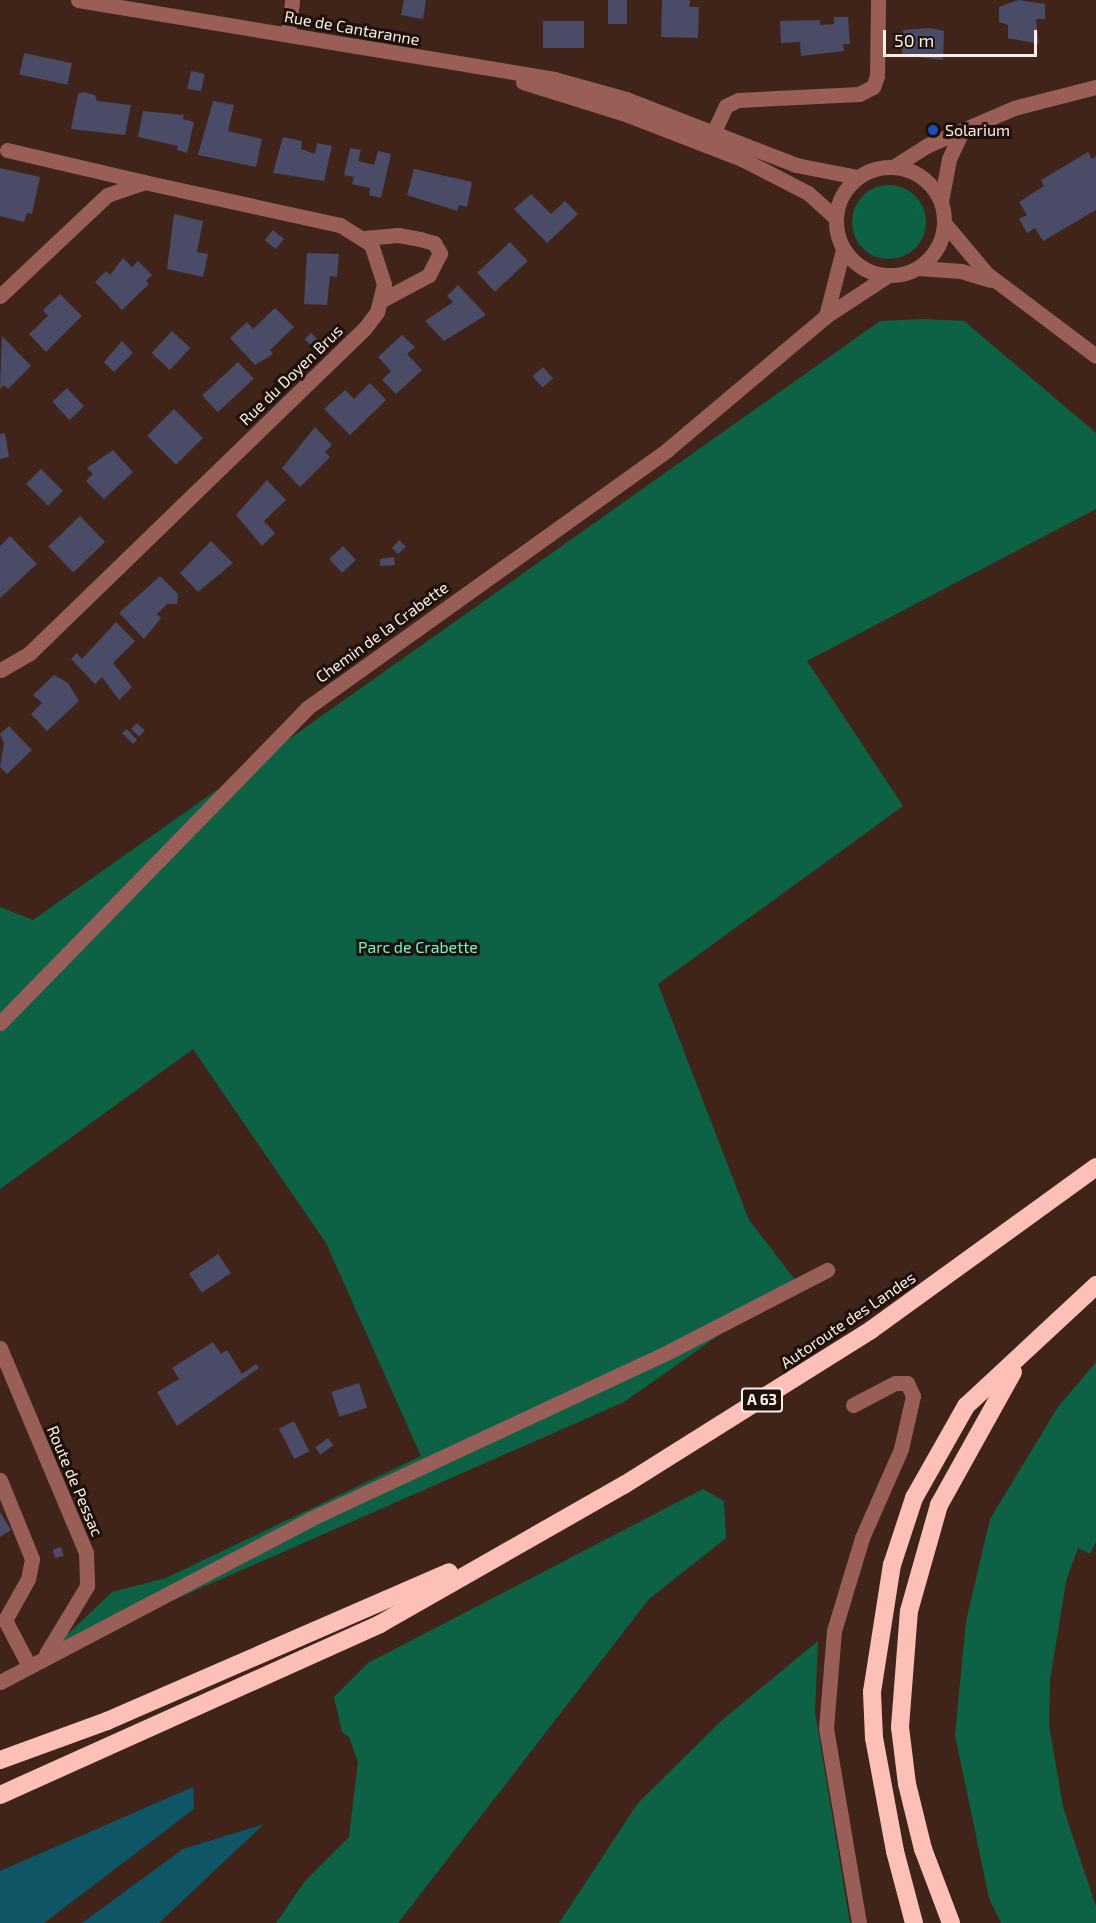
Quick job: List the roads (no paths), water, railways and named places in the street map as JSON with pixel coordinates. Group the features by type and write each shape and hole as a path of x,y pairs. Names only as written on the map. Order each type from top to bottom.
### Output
{"highway":[{"name":"Autoroute des Landes","path":"517,1543 675,1454 871,1330 1096,1167"},
{"path":"914,1923 894,1851 874,1738 872,1692 880,1620 892,1565 914,1498 944,1441 966,1406 1020,1360 1096,1285"},
{"path":"951,1923 923,1849 907,1784 900,1727 909,1611 939,1505 1020,1360"},
{"path":"0,1760 107,1721 517,1543"},
{"path":"0,1795 380,1624 517,1543"}],"street":[{"name":"Rue de Cantaranne","path":"78,0 477,68 796,165 858,177"},
{"path":"288,34 292,0"},
{"path":"710,139 726,106 738,100 866,92 877,76 878,0"},
{"path":"826,315 843,250 835,217 842,194 858,177 893,167 928,145 961,133 1014,108 1096,87"},
{"path":"961,133 949,159 941,201 945,224 970,257 1006,289 1096,356"},
{"name":"Rue de Cantaranne","path":"710,139 808,192 835,217"},
{"path":"7,150 340,225 364,238 382,271 382,300 429,275 440,253 434,243 398,235 364,238"},
{"path":"893,167 922,177 941,201"},
{"path":"0,296 107,195 144,182"},
{"path":"919,268 937,249 945,224"},
{"path":"843,250 870,272 887,276 919,268 961,271 1006,289"},
{"name":"Chemin de la Crabette","path":"0,1023 307,708 667,450 826,315 887,276"},
{"name":"Rue du Doyen Brus","path":"0,670 30,653 365,328 382,300"},
{"path":"0,1682 310,1520 670,1351 827,1270"},
{"name":"Route de Pessac","path":"0,1348 86,1553 87,1586 44,1657"},
{"path":"853,1405 895,1383 907,1383 913,1396 901,1449 862,1538 834,1631 826,1728 859,1923"},
{"path":"0,1480 32,1558 28,1579 4,1620 29,1666"}],"water":[{"path":"193,1787 194,1809 44,1923 0,1923 0,1871"},
{"path":"264,1824 159,1923 82,1923 183,1849"}],"place":[{"name":"Solarium","path":"933,130"}],"park label":[{"name":"Parc de Crabette","path":"418,947"}]}
